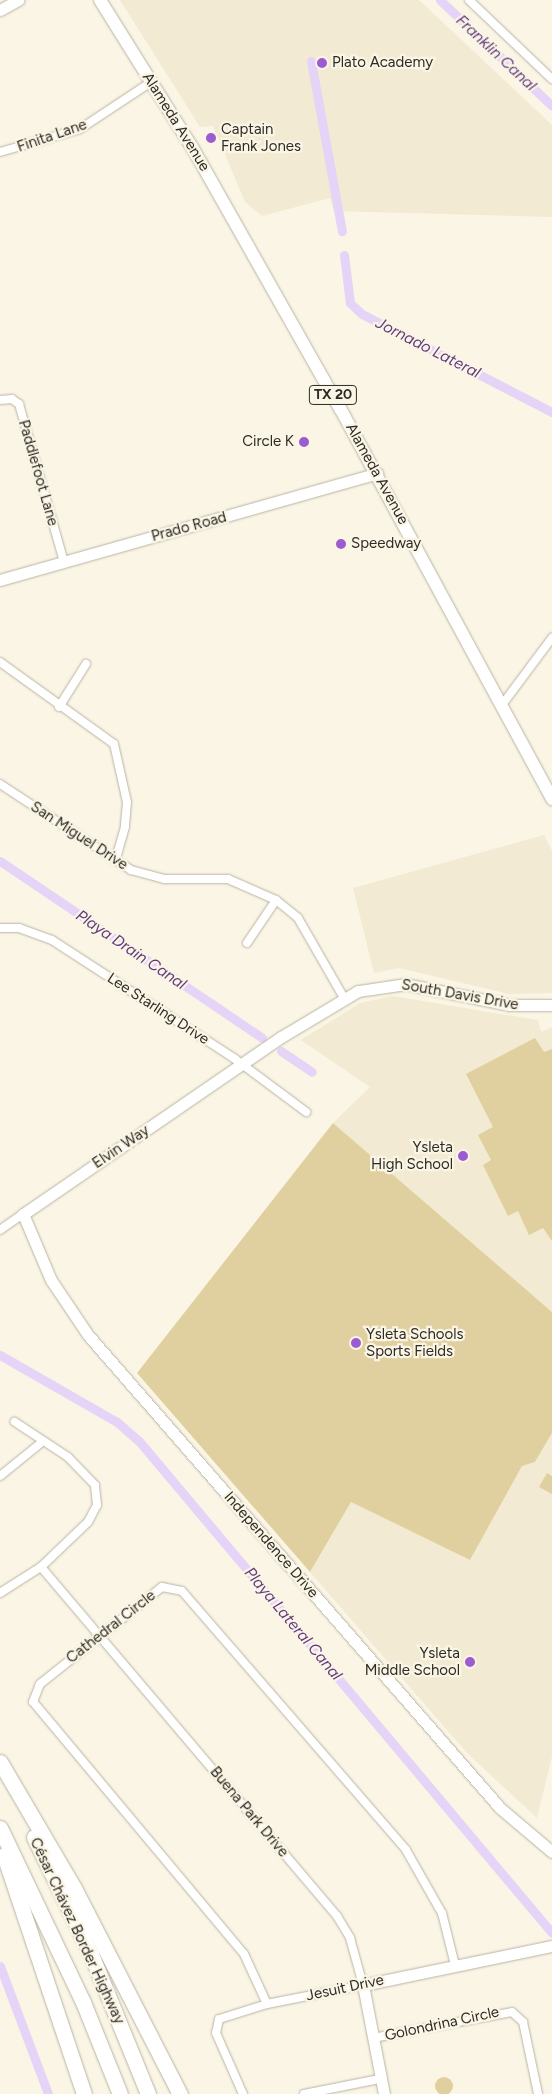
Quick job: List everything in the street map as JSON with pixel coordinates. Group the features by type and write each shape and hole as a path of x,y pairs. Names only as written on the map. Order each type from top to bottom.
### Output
{"highway":[{"path":"0,1762 74,1888 180,2094"},
{"name":"César Chávez Border Highway","path":"0,1770 91,1954 148,2094"},
{"name":"César Chávez Border Highway","path":"0,1828 83,2002 120,2094"},
{"path":"0,1845 28,1916 84,2094"}],"main road":[{"name":"Alameda Avenue","path":"100,0 151,82 377,473 552,798"}],"street":[{"path":"0,10 18,0"},
{"path":"468,0 552,79"},
{"name":"Finita Lane","path":"0,152 80,129 151,82"},
{"name":"Paddlefoot Lane","path":"0,400 12,399 19,404 64,562"},
{"name":"Prado Road","path":"0,580 377,473"},
{"path":"502,706 552,638"},
{"path":"0,662 59,707 108,739 116,749 127,816 115,861"},
{"path":"59,707 86,664"},
{"name":"San Miguel Drive","path":"0,784 115,861 153,877 228,880 276,900 298,918 344,998"},
{"path":"247,943 276,900"},
{"name":"Lee Starling Drive","path":"0,928 19,928 52,940 241,1065 306,1112"},
{"name":"South Davis Drive","path":"241,1065 281,1037 344,998 372,986 406,984 510,1005 552,1005"},
{"name":"Elvin Way","path":"0,1230 241,1065"},
{"name":"Independence Drive","path":"23,1214 51,1280 88,1335 500,1808 552,1852"},
{"path":"0,1594 41,1567 88,1522 97,1505 95,1485 68,1457 42,1442 15,1422"},
{"path":"0,1476 42,1442"},
{"name":"Buena Park Drive","path":"41,1567 337,1916 350,1938 363,1985 384,2094"},
{"name":"Cathedral Circle","path":"267,2004 261,1984 244,1954 38,1713 33,1702 40,1684 99,1634 157,1589 176,1587 182,1591 406,1850 442,1913 455,1965"},
{"name":"Jesuit Drive","path":"243,2094 216,2027 226,2014 552,1946"},
{"name":"Golondrina Circle","path":"374,2038 512,2012 523,2022 538,2094"},
{"path":"304,2094 380,2079"}],"shaded area":[{"name":"Plato Academy","path":"120,0 419,0 552,125 552,217 334,211 330,198 262,216 245,202 213,126 200,127"},
{"path":"544,835 552,851 552,993 509,994 399,968 374,973 353,888"},
{"name":"Ysleta High School","path":"392,996 538,1020 541,1032 552,1027 552,1312 333,1123 370,1087 301,1040 360,1003"},
{"path":"535,1038 544,1052 552,1049 552,1241 543,1228 529,1235 518,1211 508,1216 483,1165 491,1160 478,1135 493,1127 466,1074"},
{"name":"Ysleta Schools Sports Fields","path":"333,1123 552,1312 552,1433 535,1462 522,1466 470,1560 351,1502 310,1572 137,1373"},
{"name":"Ysleta Middle School","path":"552,1433 552,1756 537,1818 466,1752 310,1572 351,1502 470,1560 522,1466 535,1462"},
{"path":"547,1473 552,1476 552,1494 539,1487"},
{"path":"444,2077 450,2080 453,2086 450,2092 444,2095 438,2092 435,2086 438,2080"}],"waterway":[{"name":"Franklin Canal","path":"440,0 552,106"},
{"name":"Jornado Lateral","path":"311,61 342,231"},
{"name":"Jornado Lateral","path":"344,255 350,303 362,314 552,412"},
{"name":"Playa Drain Canal","path":"0,861 262,1038"},
{"name":"Playa Drain Canal","path":"281,1051 312,1072"},
{"name":"Playa Lateral Canal","path":"0,1355 117,1422 139,1441 552,1933"},
{"path":"0,1966 48,2094"}],"place":[{"name":"Plato Academy","path":"322,63"},
{"name":"Captain Frank Jones","path":"211,138"},
{"name":"Circle K","path":"304,442"},
{"name":"Speedway","path":"341,544"},
{"name":"Ysleta High School","path":"463,1156"},
{"name":"Ysleta Schools Sports Fields","path":"356,1343"},
{"name":"Ysleta Middle School","path":"470,1662"}]}
